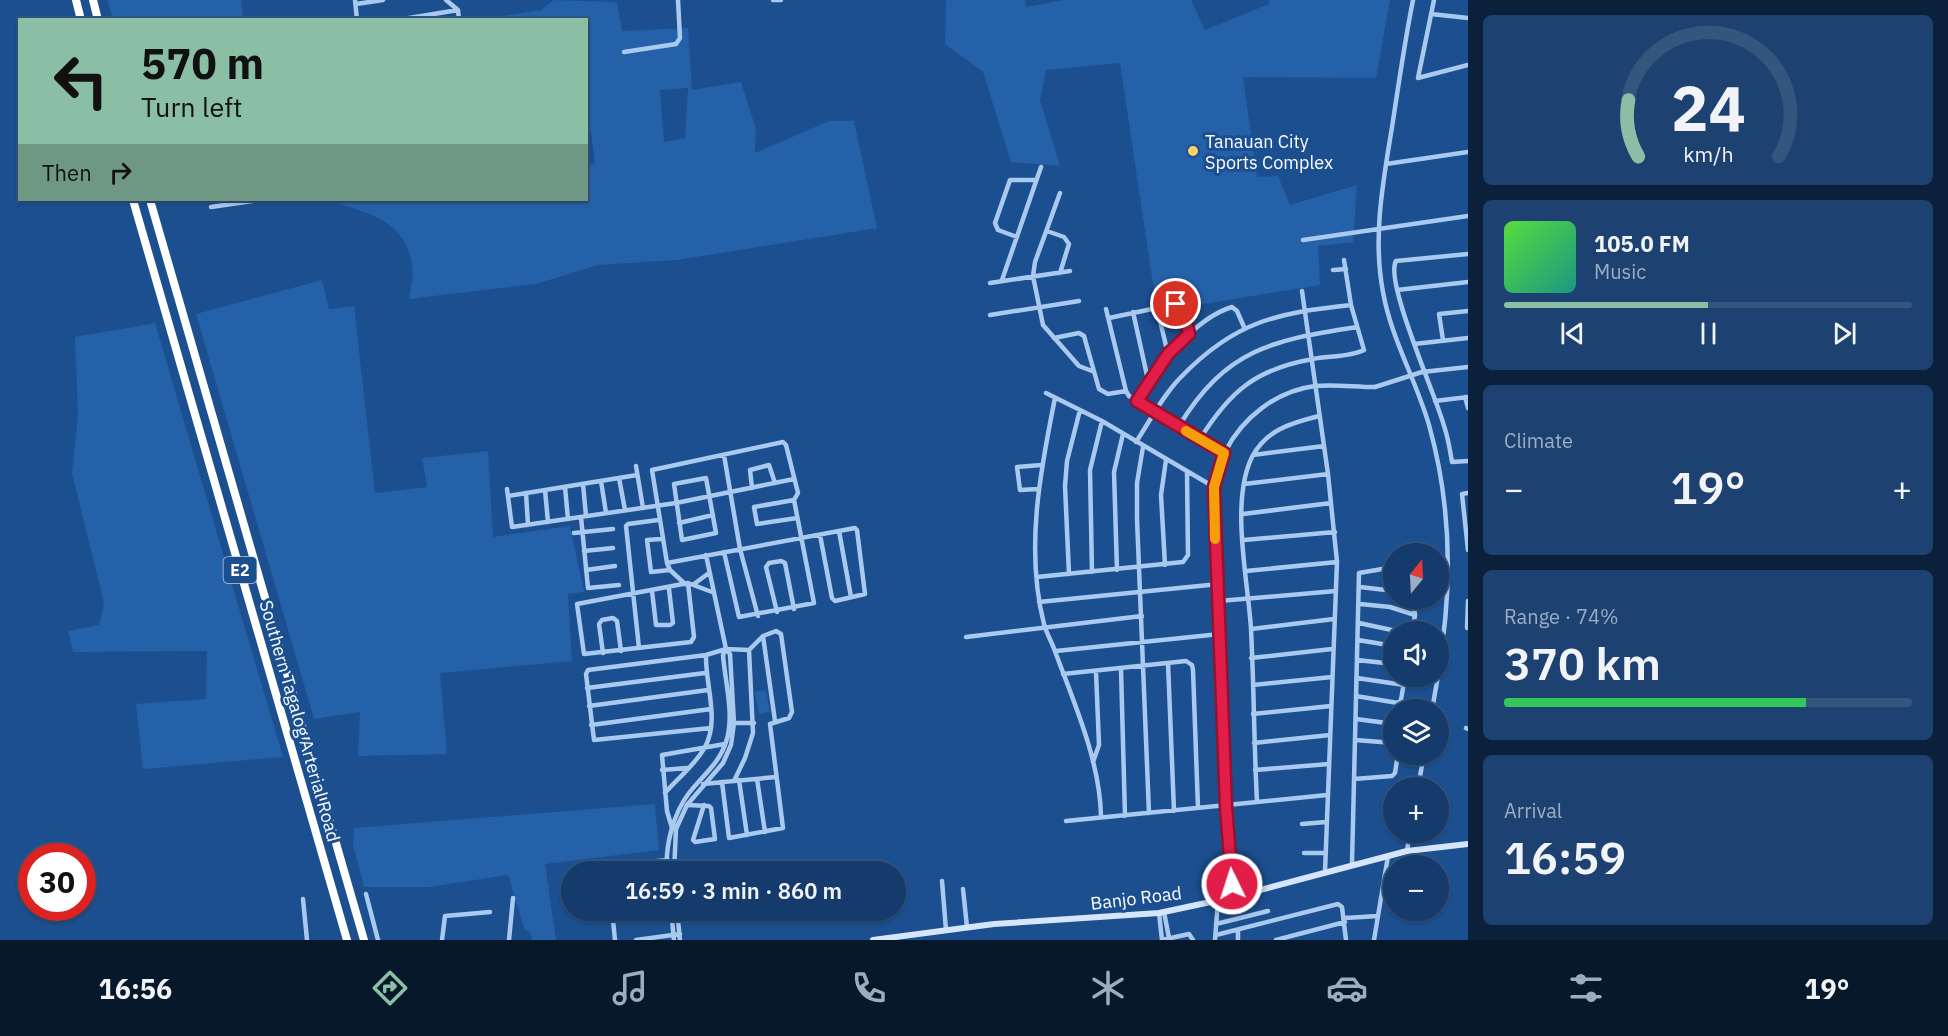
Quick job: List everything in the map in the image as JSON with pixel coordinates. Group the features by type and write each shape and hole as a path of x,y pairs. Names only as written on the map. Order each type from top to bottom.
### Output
{"highway":[{"path":"76,0 80,18"},
{"path":"93,0 98,18"},
{"name":"Southern Tagalog Arterial Road","path":"133,201 347,940"},
{"name":"Southern Tagalog Arterial Road","path":"150,201 364,940"}],"street":[{"path":"357,18 356,2 383,0"},
{"path":"446,0 458,10 459,18"},
{"path":"624,52 676,44 680,38 678,0"},
{"path":"773,0 781,0"},
{"path":"1413,0 1386,164 1379,230 1383,293 1394,333 1429,424 1447,511 1449,599 1446,621"},
{"path":"1434,0 1418,78 1468,65"},
{"path":"409,18 458,10"},
{"path":"1431,14 1468,18"},
{"path":"1386,164 1468,152"},
{"path":"1002,280 1041,167"},
{"path":"1017,237 998,230 995,223 1010,180 1036,180"},
{"path":"1060,194 1035,262 1034,276 1042,325 1079,366 1092,371"},
{"path":"217,201 218,206"},
{"path":"211,207 239,201"},
{"path":"1303,240 1468,216"},
{"path":"1047,231 1064,237 1069,244 1060,273"},
{"path":"1468,254 1396,261 1393,266 1397,290 1423,372 1444,425 1452,462 1468,461"},
{"path":"1200,440 1217,412 1242,386 1268,370 1364,350 1351,304 1344,260"},
{"path":"1333,270 1346,269"},
{"path":"990,283 1070,271"},
{"path":"1397,290 1468,282"},
{"path":"1302,291 1328,474 1337,562 1325,872"},
{"path":"990,315 1079,300"},
{"path":"1136,442 1179,378 1216,345 1245,327 1305,310 1351,304"},
{"path":"1109,318 1180,305 1189,334"},
{"path":"1137,401 1148,380 1168,354 1189,334 1225,309 1232,307 1237,311 1245,327"},
{"path":"1157,308 1168,354"},
{"path":"1106,309 1126,391 1137,401 1224,453"},
{"path":"1443,340 1439,314 1468,311"},
{"path":"1133,312 1148,380"},
{"path":"1179,426 1197,397 1227,368 1258,348 1308,335 1357,327"},
{"path":"1054,338 1079,333 1084,336 1092,371 1099,389 1103,393 1126,391"},
{"path":"1414,344 1468,338"},
{"path":"1234,897 1226,806 1214,487 1224,453 1238,432 1258,411 1281,395 1315,386 1375,387 1423,372 1468,367"},
{"path":"1046,393 1102,421 1214,487"},
{"path":"1435,401 1467,397 1468,408"},
{"path":"1055,398 1038,489 1039,602 1045,627 1064,674 1099,786 1101,816"},
{"path":"1069,574 1065,486 1067,461 1080,410"},
{"path":"1257,802 1251,629 1244,540 1244,484 1254,455 1263,441 1278,429 1319,416"},
{"path":"1092,572 1090,471 1102,421"},
{"path":"1117,570 1114,472 1123,434"},
{"path":"712,592 689,584 670,570 661,539 652,470 783,442 786,445 798,496 794,500 754,507 756,524 797,518"},
{"path":"1254,455 1324,446"},
{"path":"1143,447 1137,483 1149,813"},
{"path":"724,455 740,549 758,615"},
{"path":"1165,565 1161,495 1166,460"},
{"path":"752,488 750,470 769,465 775,483"},
{"path":"1038,489 1020,490 1017,467 1041,465"},
{"path":"636,466 643,508"},
{"path":"1037,577 1184,562 1188,555 1187,472"},
{"path":"1244,484 1328,474"},
{"path":"508,496 637,475"},
{"path":"619,478 625,510"},
{"path":"706,478 715,534 682,540 676,503 675,483 706,478"},
{"path":"507,489 512,527 676,503 794,479"},
{"path":"600,481 606,513"},
{"path":"583,484 582,532 588,588 618,585"},
{"path":"565,487 568,519"},
{"path":"545,490 548,522"},
{"path":"526,493 528,525"},
{"path":"1468,493 1462,494 1468,550"},
{"path":"724,552 736,616 741,619 812,605 814,602 794,500"},
{"path":"1243,514 1331,503"},
{"path":"679,523 713,515"},
{"path":"639,648 627,525 658,520"},
{"path":"574,533 613,529"},
{"path":"667,563 839,531 858,530 867,591 851,597 835,600 832,598 820,535"},
{"path":"839,531 851,597"},
{"path":"1244,540 1335,532"},
{"path":"661,539 647,540 651,572 670,570"},
{"path":"584,551 614,548"},
{"path":"684,805 723,763 732,723 729,654 712,592 706,555"},
{"path":"777,612 766,567 769,563 781,561 785,563 794,609"},
{"path":"1246,571 1337,562"},
{"path":"586,570 615,566"},
{"path":"1352,864 1359,573 1383,569"},
{"path":"689,584 693,641 586,655 583,651 576,605 669,589 689,584 709,573"},
{"path":"1039,602 1219,584"},
{"path":"1360,587 1383,590"},
{"path":"652,591 656,625 670,626 673,623 669,589"},
{"path":"1219,601 1336,591"},
{"path":"1467,628 1468,601"},
{"path":"1360,604 1390,607 1415,615"},
{"path":"1414,609 1414,621"},
{"path":"966,637 1142,616"},
{"path":"603,653 599,624 602,620 613,618 617,621 621,651"},
{"path":"1251,629 1334,619"},
{"path":"1359,623 1383,628"},
{"path":"722,782 729,838 747,835 765,832 783,828 770,724 789,718 792,712 781,634 776,631 763,636 750,651 754,723 750,746 737,781 747,835"},
{"path":"1056,651 1142,644 1220,634"},
{"path":"763,636 775,721"},
{"path":"1358,640 1383,644"},
{"path":"711,728 594,740 586,675 592,669 706,655 726,649 750,651"},
{"path":"1251,658 1332,649"},
{"path":"665,793 705,748 711,728 711,709 705,673 706,655"},
{"path":"1358,660 1383,663"},
{"path":"1064,674 1186,661 1192,665 1198,808"},
{"path":"1168,663 1174,811"},
{"path":"1121,669 1125,816"},
{"path":"1092,762 1099,745 1096,672"},
{"path":"587,688 705,673"},
{"path":"1253,685 1332,677"},
{"path":"1357,678 1383,682"},
{"path":"1356,696 1393,704 1401,700 1404,687"},
{"path":"589,706 708,690"},
{"path":"1253,714 1331,706"},
{"path":"591,725 711,709"},
{"path":"1356,719 1383,723"},
{"path":"732,723 754,723"},
{"path":"1254,742 1330,735"},
{"path":"1355,740 1383,743"},
{"path":"674,828 665,793 662,770 664,752 728,745"},
{"path":"657,861 669,860 674,828 684,805 728,745"},
{"path":"1255,770 1329,764"},
{"path":"1354,779 1392,776 1395,765"},
{"path":"662,770 687,768"},
{"path":"698,785 776,777"},
{"path":"757,779 765,832"},
{"path":"1066,821 1327,795"},
{"path":"684,805 704,806 711,807 714,840 694,842 695,828 704,806"},
{"path":"1302,824 1326,822"},
{"path":"1407,851 1408,843"},
{"name":"Banjo Road","path":"1392,855 1468,844"},
{"path":"1304,853 1326,853"},
{"name":"Banjo Road","path":"873,940 967,927 1161,913 1234,897 1383,857"},
{"path":"942,881 946,930"},
{"path":"1374,940 1383,886"},
{"path":"963,889 967,927"},
{"path":"366,894 378,940"},
{"path":"508,940 513,898"},
{"path":"303,899 307,940"},
{"path":"1218,901 1216,937 1338,904 1342,907 1345,920 1346,940"},
{"path":"1216,924 1268,911"},
{"path":"442,940 445,916 490,912"},
{"path":"1161,913 1169,938"},
{"path":"1161,913 1162,940 1189,934 1193,940"},
{"path":"1276,940 1345,920 1378,916"},
{"path":"613,921 615,940"},
{"path":"672,921 674,937"},
{"path":"636,940 680,937 679,921"},
{"path":"1238,930 1238,940"}],"shaded area":[{"path":"107,0 241,0 243,18 113,18"},
{"path":"554,0 617,2 622,31 688,28 692,90 741,82 756,129 755,153 829,121 854,121 877,228 677,260 598,265 536,284 409,299 412,270 409,252 403,240 386,222 336,203 351,201 588,201 588,165 595,163 588,112 588,18 492,18 541,10","holes":["688,88 685,138 664,142 660,90"]},
{"path":"946,0 1025,0 1026,7 1064,0 1191,0 1205,30 1269,4 1269,0 1390,0 1376,78 1243,77 1257,177 1278,176 1290,205 1357,185 1353,242 1318,246 1320,285 1191,306 1188,291 1155,298 1120,63 1046,70 1040,100 1060,166 1011,162 983,72 945,44"},
{"path":"322,280 329,309 354,306 375,493 427,487 422,458 488,451 493,537 570,526 584,592 568,594 572,661 440,673 447,754 358,756 360,712 314,719 196,314"},
{"path":"155,323 283,757 143,769 136,704 206,699 207,651 73,652 68,631 99,625 104,603 72,473 78,415 75,337"},
{"path":"766,690 770,712 759,714 755,692"},
{"path":"655,804 659,850 545,864 556,940 532,940 530,931 525,931 508,875 429,887 364,887 353,845 354,828"}],"slow traffic":[{"path":"1186,431 1224,453 1214,487 1215,539"}],"place":[{"name":"Tanauan City Sports Complex","path":"1193,151"}],"route":[{"path":"1176,304 1183,308 1189,334 1168,354 1148,380 1137,401 1224,453 1214,487 1226,806 1232,884"}]}
